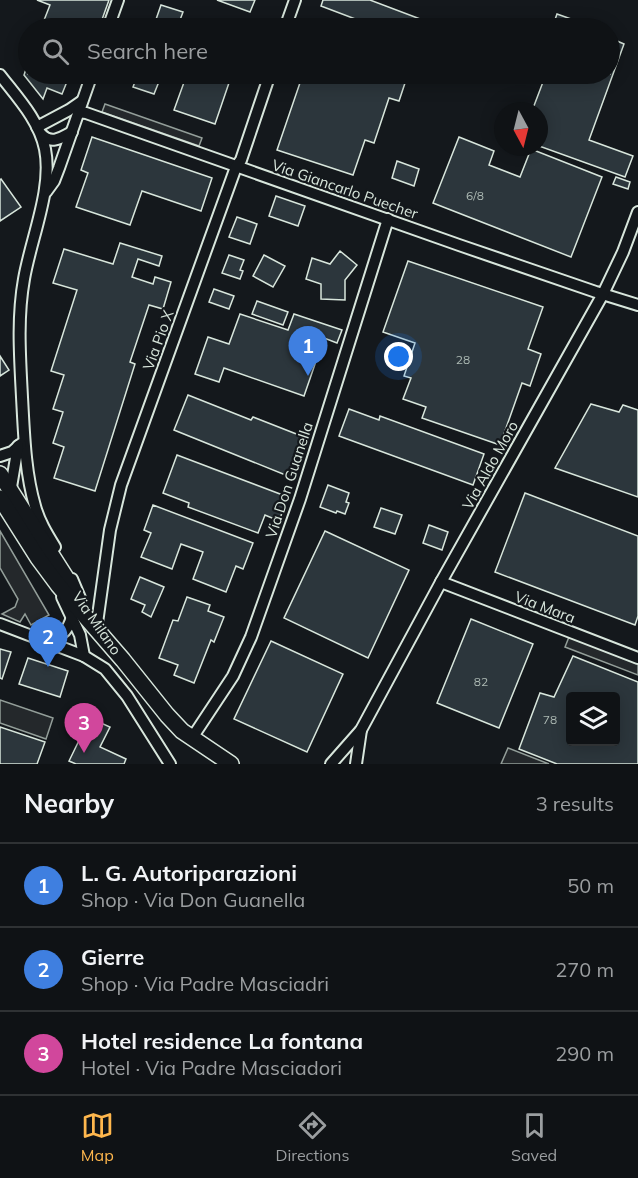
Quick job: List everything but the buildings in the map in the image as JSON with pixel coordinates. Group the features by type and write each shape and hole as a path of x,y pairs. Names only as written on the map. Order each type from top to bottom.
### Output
{"main road":[{"name":"Via Milano","path":"0,474 5,495 38,558 123,660"},
{"name":"Via Milano","path":"5,495 123,660"},
{"path":"123,660 173,722 192,738 231,764"}],"street":[{"path":"112,18 118,0"},
{"path":"289,18 295,0"},
{"path":"0,75 48,140 55,140 72,132"},
{"path":"44,195 57,174 88,84"},
{"name":"Via Pio X","path":"97,623 110,530 121,485 236,167 241,160 267,84"},
{"path":"39,130 82,101"},
{"name":"Via Giancarlo Puecher","path":"78,112 638,305"},
{"path":"39,130 46,152 46,165 44,195 29,254 21,300 19,340 21,442 36,510 80,598"},
{"name":"Via Aldo Moro","path":"331,764 361,730 441,582 603,294 623,252 638,212"},
{"name":"Via Don Guanella","path":"192,738 240,665 255,626 300,499 388,219"},
{"path":"0,456 12,452 21,442"},
{"path":"5,495 21,442"},
{"path":"51,576 72,616 81,640 79,654"},
{"name":"Via Mara","path":"441,582 638,658"},
{"path":"40,639 64,632 72,616"},
{"path":"0,624 79,654 100,665 112,676 127,696 170,764"},
{"name":"Via Aldo Moro","path":"356,764 361,730"}],"shaded area":[{"path":"105,104 202,138 199,146 102,112"},
{"path":"0,531 49,615 31,625 25,614 20,622 2,614 15,607 18,599 0,568"},
{"path":"569,637 638,664 638,675 565,647"},
{"path":"0,700 53,718 46,739 0,723"},
{"path":"508,748 549,764 501,764"}],"place":[{"name":"L. G. Autoriparazioni","path":"308,376"},
{"name":"Gierre","path":"48,667"},
{"name":"Hotel residence La fontana","path":"84,753"}]}
